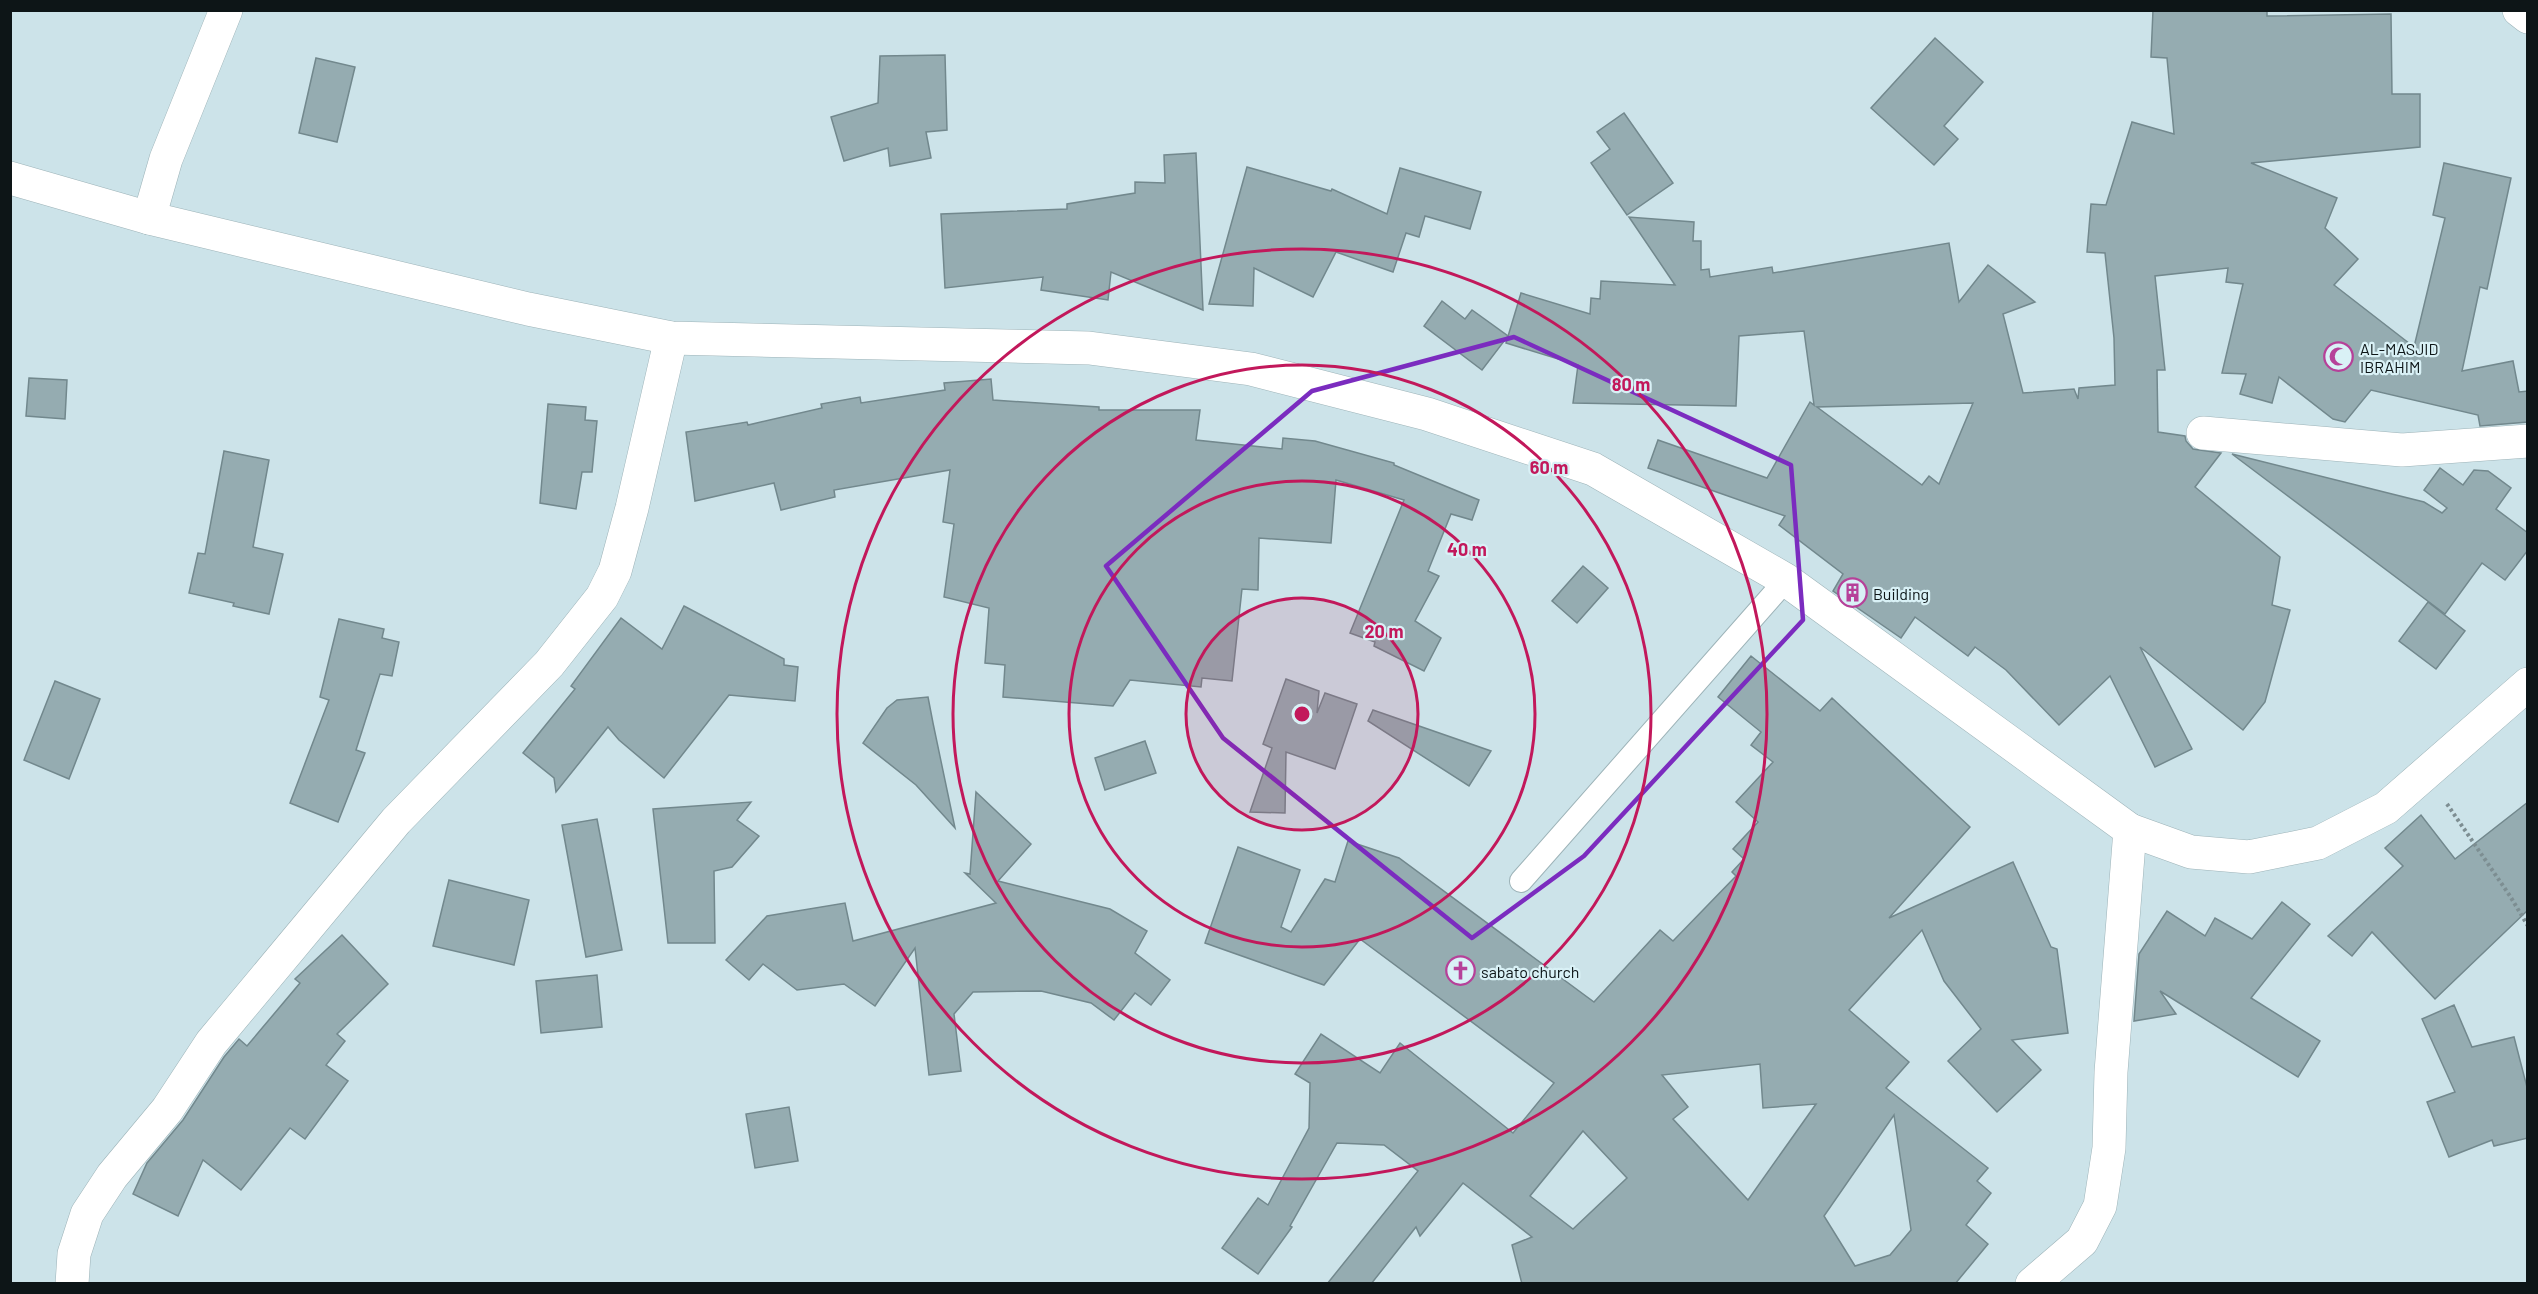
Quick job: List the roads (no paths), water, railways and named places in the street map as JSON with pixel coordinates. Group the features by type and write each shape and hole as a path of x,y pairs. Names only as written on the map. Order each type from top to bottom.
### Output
{"street":[{"path":"149,218 166,159 226,10"},
{"path":"2519,10 2528,17"},
{"path":"10,178 149,218 528,309 671,338 1089,348 1251,369 1427,414 1593,470 1785,580 2130,830 2191,852 2249,857 2318,843 2386,808 2528,684"},
{"path":"72,1284 74,1254 87,1214 112,1176 167,1110 211,1043 396,821 549,664 602,597 615,571 629,519 671,338"},
{"path":"2203,433 2402,450 2528,441"},
{"path":"2032,1284 2082,1241 2100,1206 2109,1148 2111,1072 2130,830"}],"lane":[{"path":"1521,881 1785,580"}],"place":[{"name":"AL-MASJID IBRAHIM","path":"2339,357"},
{"name":"Building","path":"1852,593"},
{"name":"sabato church","path":"1460,971"}]}
